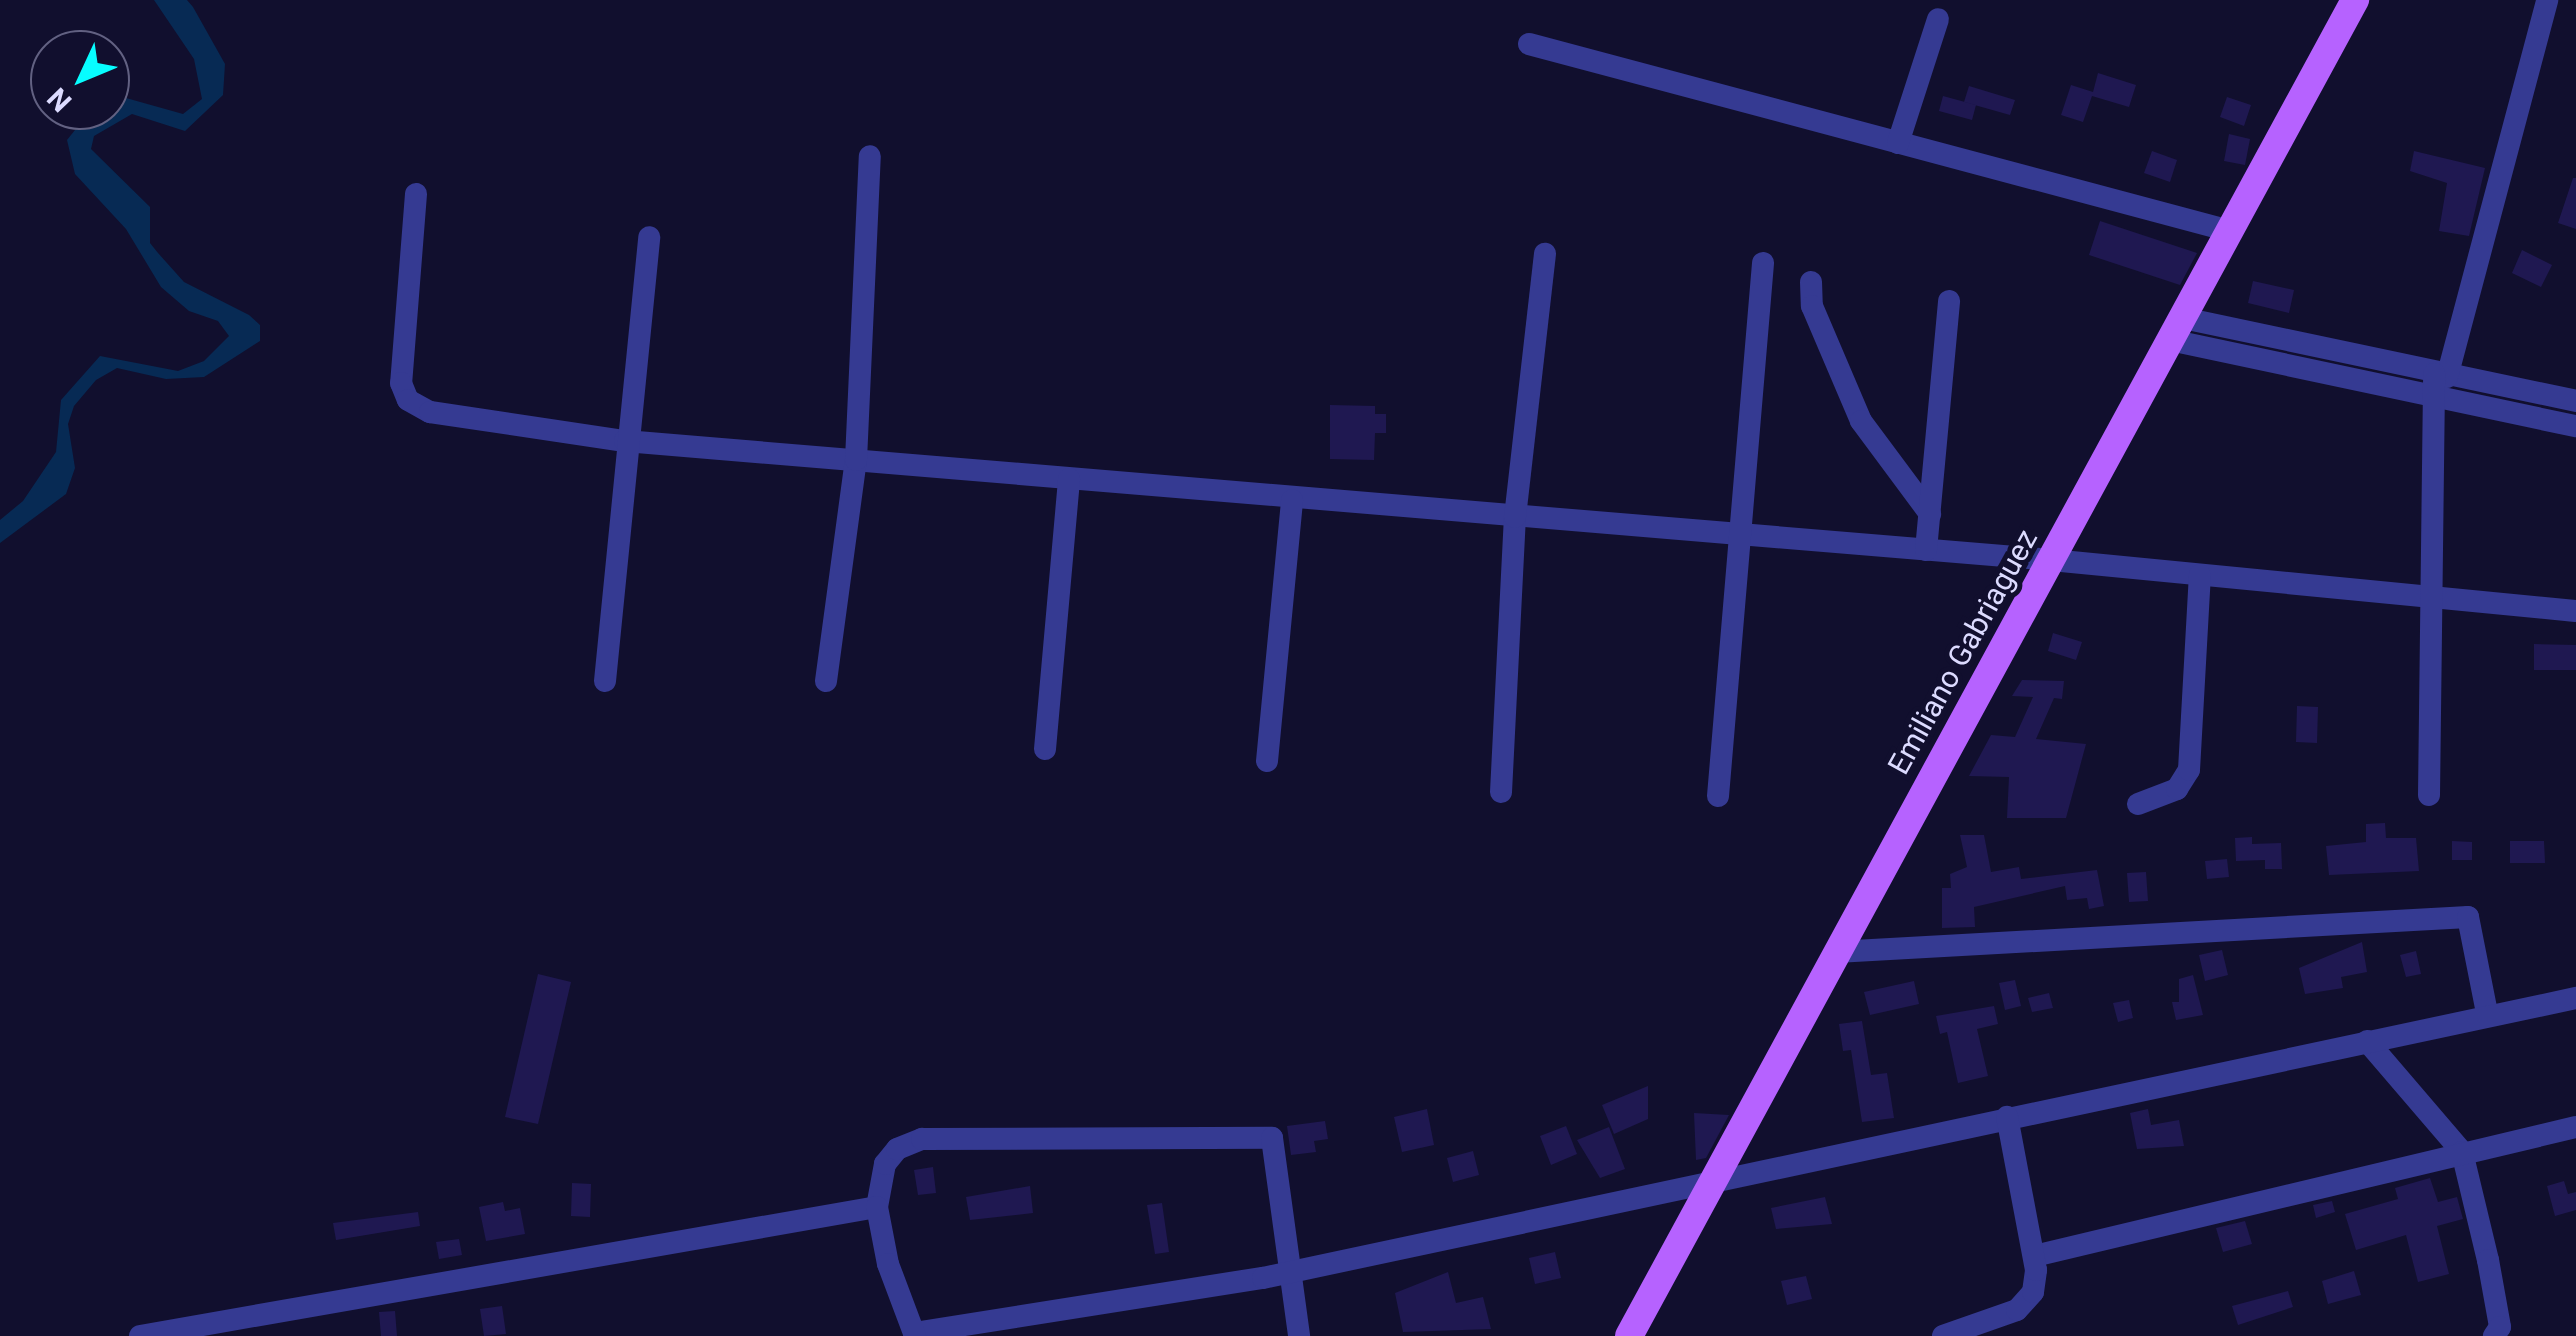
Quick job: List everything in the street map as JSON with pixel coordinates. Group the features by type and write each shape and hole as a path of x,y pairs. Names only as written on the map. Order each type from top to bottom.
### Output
{"main road":[{"name":"Emiliano Gabriaguez","path":"1629,1336 2355,0"}],"street":[{"path":"2429,794 2434,399 2546,0"},
{"path":"1898,143 1938,19"},
{"path":"1529,44 2230,231"},
{"path":"826,681 856,460 870,156"},
{"path":"416,194 401,383 408,400 430,412 625,440 1292,500 2051,560 2576,612"},
{"path":"605,681 625,440 649,237"},
{"path":"1501,792 1515,517 1545,254"},
{"path":"1718,796 1762,263"},
{"path":"1812,282 1812,306 1862,422 1930,514"},
{"path":"1926,550 1948,301"},
{"path":"2176,329 2576,401"},
{"path":"2176,329 2434,399 2576,426"},
{"path":"1045,749 1068,479"},
{"path":"1267,762 1292,500"},
{"path":"2138,804 2178,789 2189,770 2200,575"},
{"path":"1836,952 2468,916 2488,1012"},
{"path":"1299,1336 1287,1272 1272,1138 922,1139 897,1149 886,1164 877,1207 888,1264 914,1335 1287,1272 2488,1012 2576,998"},
{"path":"2367,1041 2462,1152 2500,1327 2494,1336"},
{"path":"1943,1336 2018,1310 2033,1292 2034,1256 2007,1117"},
{"path":"2034,1256 2576,1127"},
{"path":"140,1336 877,1207"}],"water":[{"path":"154,0 187,0 193,7 225,64 223,95 185,131 130,115 130,99 183,114 202,99 194,59"},
{"path":"75,130 104,130 94,136 91,149 150,207 150,243 184,282 249,315 260,325 260,341 204,377 166,379 117,368 96,380 74,406 68,424 75,468 66,494 0,543 0,520 23,501 56,452 61,400 100,356 178,371 204,361 229,336 218,321 189,311 161,287 126,229 75,174 67,140"}],"building":[{"path":"2098,73 2136,85 2129,107 2092,96 2083,122 2061,115 2071,85 2093,92"},
{"path":"1969,86 2015,100 2010,115 1964,102"},
{"path":"1943,96 1976,105 1972,120 1939,111"},
{"path":"2227,97 2251,105 2244,126 2220,117"},
{"path":"2229,134 2250,139 2245,165 2224,161"},
{"path":"2152,151 2177,160 2170,182 2144,173"},
{"path":"2414,151 2485,168 2469,236 2439,231 2447,183 2410,171"},
{"path":"2576,178 2576,229 2558,223"},
{"path":"2100,221 2197,253 2180,285 2089,255"},
{"path":"2522,250 2552,265 2541,287 2512,273"},
{"path":"2253,281 2294,290 2289,313 2248,303"},
{"path":"1330,405 1375,406 1375,414 1386,414 1386,433 1375,433 1374,460 1330,459"},
{"path":"2053,633 2082,642 2076,660 2048,651"},
{"path":"2534,644 2576,645 2576,670 2534,670"},
{"path":"2022,680 2064,681 2062,699 2054,698 2036,739 2086,744 2066,818 2007,818 2009,777 1969,776 1991,735 2015,737 2033,697 2012,696"},
{"path":"2297,706 2318,707 2317,743 2296,742"},
{"path":"2385,823 2386,838 2416,838 2419,871 2329,875 2326,846 2366,842 2366,824"},
{"path":"1960,835 1984,835 1991,872 2019,867 2021,879 2097,870 2104,906 2089,909 2087,898 2067,900 2065,886 1974,907 1975,927 1942,928 1942,888 1951,888 1950,874 1967,867"},
{"path":"2252,837 2252,844 2281,843 2282,869 2265,869 2265,860 2236,861 2235,838"},
{"path":"2452,841 2472,842 2472,860 2452,860"},
{"path":"2510,841 2544,841 2545,863 2510,863"},
{"path":"2227,859 2229,877 2207,879 2205,861"},
{"path":"2146,872 2148,901 2129,902 2127,873"},
{"path":"2362,942 2367,972 2341,977 2343,988 2305,994 2299,968"},
{"path":"2222,950 2228,975 2205,981 2199,955"},
{"path":"2416,951 2421,974 2406,977 2400,955"},
{"path":"538,974 571,982 538,1124 505,1117"},
{"path":"2193,975 2203,1015 2176,1020 2172,1002 2179,1002 2179,979"},
{"path":"2015,980 2021,1006 2005,1010 1999,983"},
{"path":"1914,981 1919,1004 1870,1015 1864,992"},
{"path":"2049,993 2053,1008 2032,1012 2028,998"},
{"path":"2129,1000 2133,1018 2118,1022 2113,1003"},
{"path":"1994,1006 1998,1024 1977,1029 1988,1076 1958,1083 1947,1032 1940,1034 1936,1016"},
{"path":"1862,1021 1871,1075 1887,1073 1894,1118 1862,1122 1851,1050 1843,1051 1839,1024"},
{"path":"1648,1086 1648,1119 1614,1134 1602,1105"},
{"path":"1427,1109 1434,1145 1402,1152 1394,1117"},
{"path":"2148,1109 2151,1125 2179,1120 2184,1146 2137,1149 2130,1113"},
{"path":"1694,1113 1729,1115 1706,1158 1696,1160"},
{"path":"1325,1121 1328,1139 1314,1141 1316,1152 1291,1155 1287,1126"},
{"path":"1566,1126 1577,1154 1551,1165 1540,1136"},
{"path":"1609,1127 1625,1169 1600,1178 1577,1140"},
{"path":"1473,1151 1479,1175 1453,1182 1447,1158"},
{"path":"933,1167 936,1193 918,1195 914,1170"},
{"path":"2430,1178 2438,1202 2457,1197 2463,1219 2437,1226 2449,1274 2418,1282 2406,1235 2356,1250 2345,1214 2398,1199 2395,1188"},
{"path":"2564,1181 2568,1194 2576,1192 2576,1210 2555,1216 2547,1186"},
{"path":"572,1183 591,1184 590,1217 571,1216"},
{"path":"1030,1186 1033,1213 970,1220 966,1197"},
{"path":"1825,1197 1832,1224 1776,1229 1771,1208"},
{"path":"2332,1201 2335,1212 2316,1218 2313,1205"},
{"path":"503,1202 505,1211 520,1208 525,1234 486,1241 479,1207"},
{"path":"1162,1203 1169,1252 1155,1254 1147,1205"},
{"path":"418,1212 420,1226 336,1240 333,1223"},
{"path":"2245,1221 2252,1244 2223,1252 2216,1228"},
{"path":"459,1239 462,1255 439,1259 436,1242"},
{"path":"1555,1252 1561,1278 1535,1284 1529,1258"},
{"path":"2354,1271 2361,1295 2328,1304 2322,1281"},
{"path":"1448,1272 1456,1303 1483,1297 1491,1329 1403,1332 1395,1293"},
{"path":"1806,1276 1812,1299 1787,1305 1781,1281"},
{"path":"2288,1291 2293,1307 2238,1325 2232,1306"},
{"path":"502,1306 506,1334 484,1336 480,1309"},
{"path":"395,1311 397,1336 381,1336 379,1312"}]}
